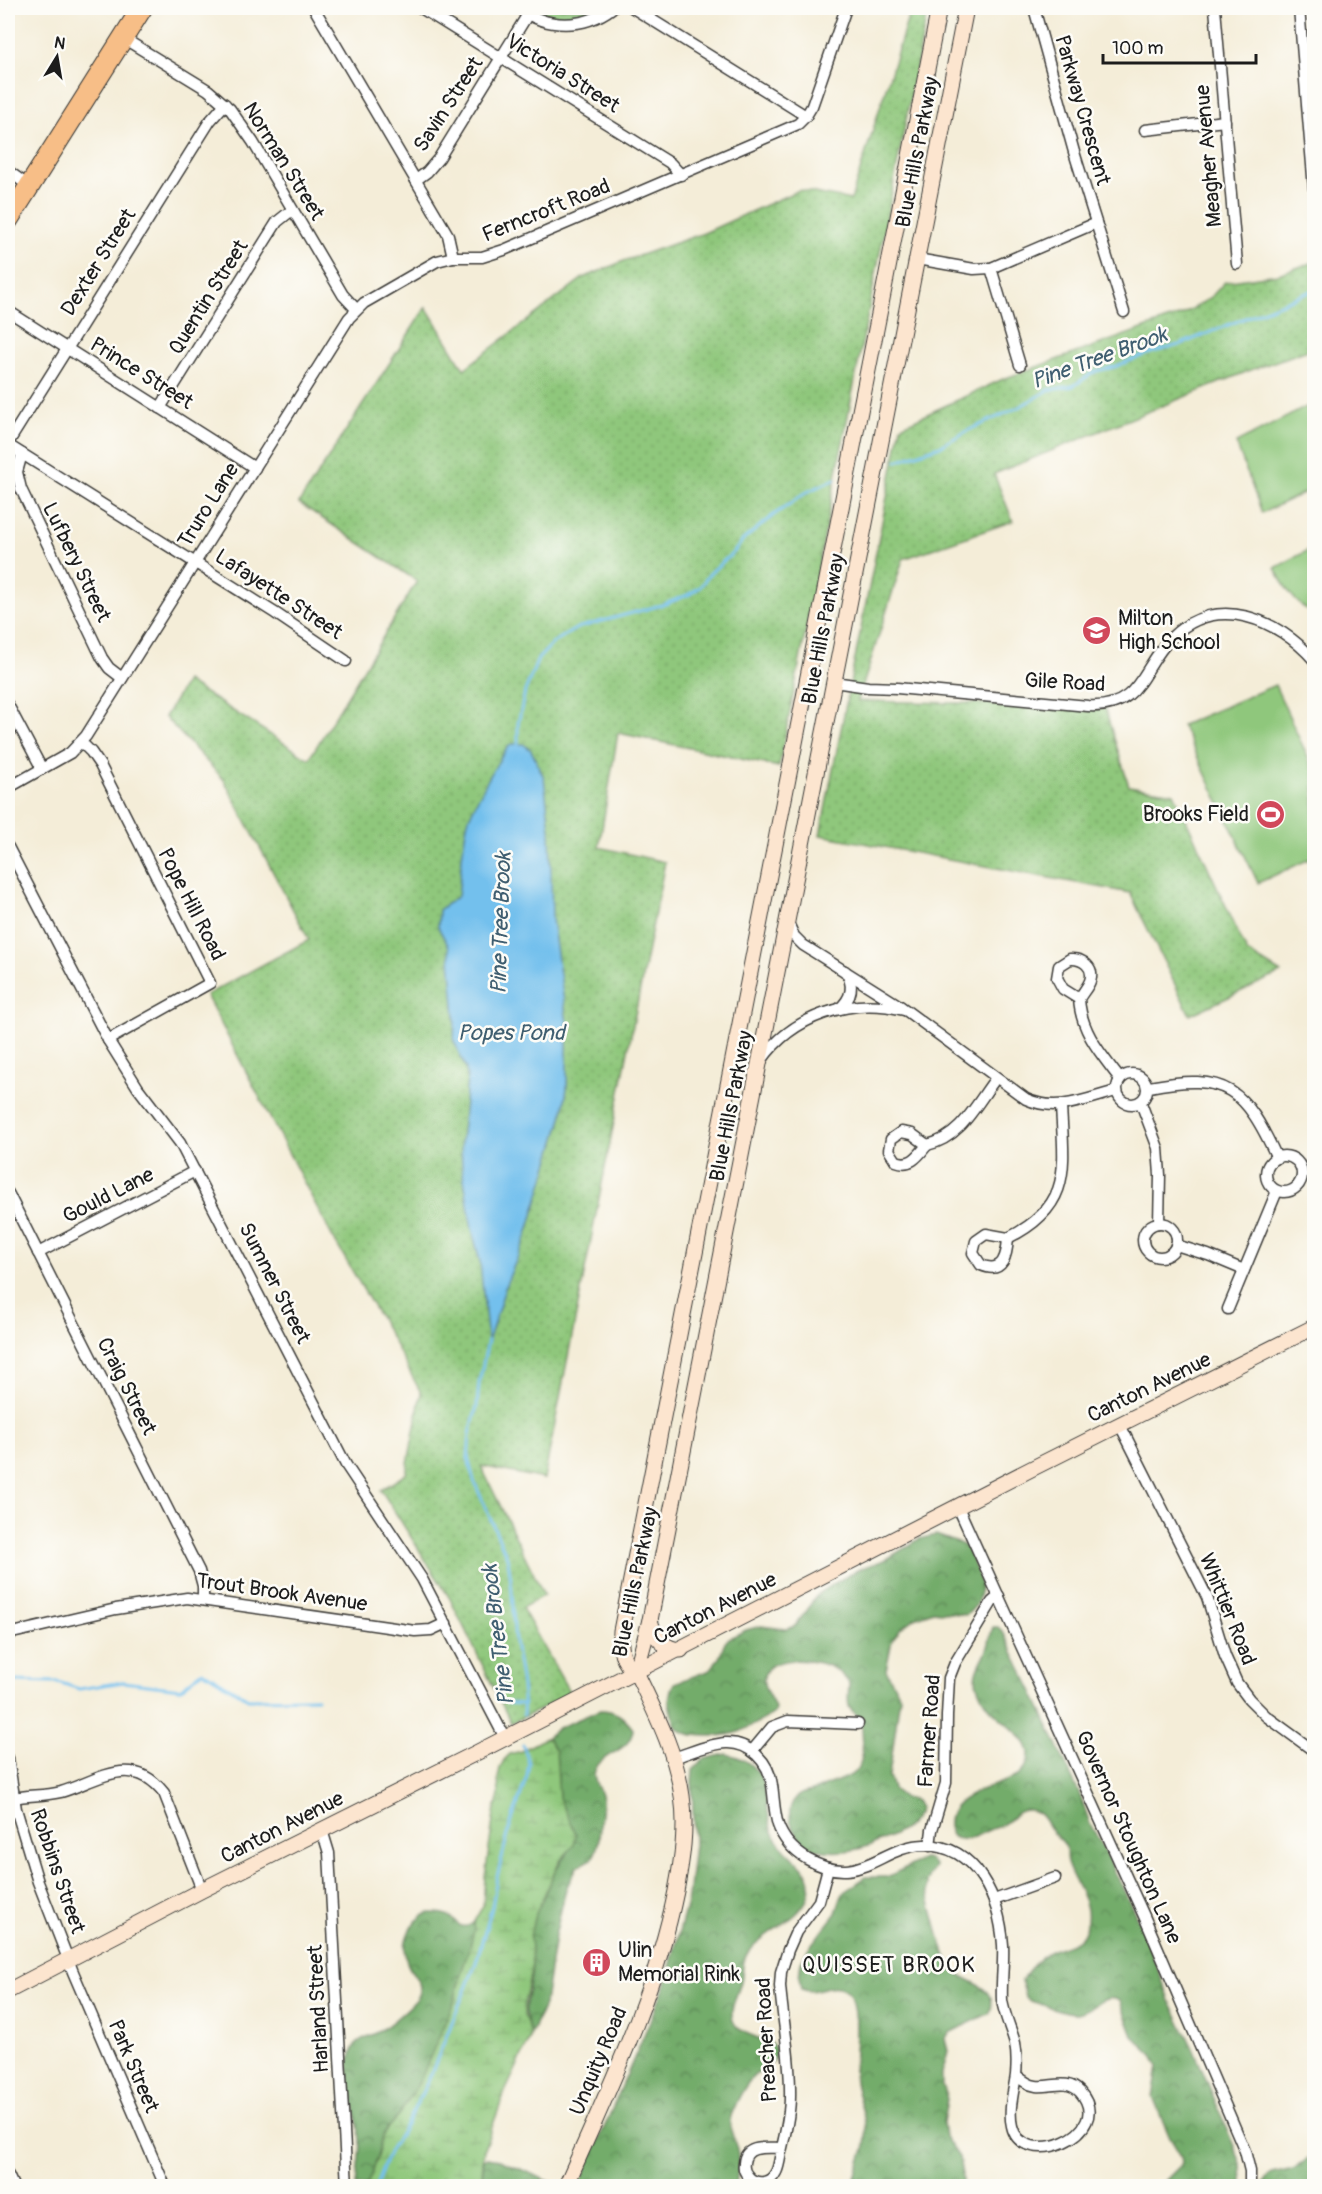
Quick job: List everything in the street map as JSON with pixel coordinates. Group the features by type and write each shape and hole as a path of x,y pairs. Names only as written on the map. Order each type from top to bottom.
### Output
{"highway":[{"path":"8,220 142,8"}],"main road":[{"name":"Blue Hills Parkway","path":"939,8 623,1622 621,1641 623,1658 636,1672 650,1620 744,1150 966,8"},
{"path":"892,245 918,254"},
{"path":"718,1145 744,1150"},
{"name":"Canton Avenue","path":"8,1991 202,1890 681,1650 958,1507 1314,1328"},
{"path":"623,1622 630,1630 638,1631 645,1628 650,1620"},
{"path":"650,1620 655,1635 661,1643 681,1650"},
{"name":"Unquity Road","path":"566,2187 633,2034 651,1986 664,1941 684,1838 683,1803 673,1758 636,1672"}],"street":[{"path":"314,8 447,235 453,257"},
{"name":"Victoria Street","path":"421,8 670,163 681,175"},
{"path":"523,11 548,22 572,24 597,17 612,8"},
{"path":"633,8 806,116 814,102 846,8"},
{"name":"Parkway Crescent","path":"1034,8 1124,312"},
{"name":"Meagher Avenue","path":"1215,8 1237,264"},
{"path":"1299,8 1314,189"},
{"name":"Savin Street","path":"416,180 435,163 501,57 523,11"},
{"name":"Norman Street","path":"123,38 208,90 225,104 253,142 343,295 356,309"},
{"name":"Dexter Street","path":"8,444 210,121 225,104"},
{"name":"Ferncroft Road","path":"453,257 476,258 496,254 794,126 806,116"},
{"path":"1146,130 1225,121"},
{"path":"8,171 29,186"},
{"name":"Quentin Street","path":"160,408 274,227 284,215 292,210"},
{"path":"918,254 974,269 991,268 1096,223"},
{"name":"Truro Lane","path":"8,788 70,753 81,742 356,309 421,269 442,259 453,257"},
{"path":"991,268 1020,365"},
{"name":"Prince Street","path":"8,311 255,468"},
{"name":"Lafayette Street","path":"8,444 346,661"},
{"name":"Lufbery Street","path":"22,454 16,472 21,489 102,658 109,668 122,678"},
{"name":"Gile Road","path":"834,681 868,687 1109,706 1122,701 1136,690 1161,650 1179,631 1203,619 1228,615 1251,617 1276,628 1295,640 1314,660"},
{"path":"8,705 42,769"},
{"name":"Pope Hill Road","path":"81,742 100,765 210,983 108,1040"},
{"name":"Sumner Street","path":"8,847 108,1040 138,1088 175,1136 195,1171 346,1465 361,1490 408,1555 505,1738"},
{"path":"788,923 794,936 803,945 910,1012 1018,1095 1047,1106 1061,1106 1116,1091"},
{"path":"839,1009 849,998 851,989 850,980 845,971"},
{"path":"1079,999 1086,1031 1120,1079"},
{"path":"761,1061 790,1030 814,1017 856,1006 875,1006 910,1012"},
{"path":"1129,1075 1138,1076 1149,1087 1148,1096 1141,1103 1128,1102 1119,1097 1116,1091 1116,1085 1120,1079 1129,1075"},
{"path":"927,1145 945,1140 955,1132 996,1078"},
{"path":"1149,1087 1199,1082 1227,1089 1240,1097 1255,1114 1277,1158"},
{"path":"1141,1103 1158,1148 1159,1223"},
{"path":"1008,1238 1028,1227 1045,1212 1061,1183 1064,1163 1061,1106"},
{"path":"1286,1157 1295,1160 1302,1176 1300,1182 1294,1189 1286,1192 1277,1191 1268,1183 1266,1174 1269,1165 1277,1158 1286,1157"},
{"name":"Gould Lane","path":"38,1253 195,1171"},
{"path":"1228,1309 1277,1191"},
{"name":"Craig Street","path":"8,1193 200,1571 203,1599"},
{"path":"1159,1223 1172,1229 1176,1237 1176,1245 1169,1254 1162,1257 1153,1256 1146,1251 1143,1243 1144,1234 1150,1226 1159,1223"},
{"path":"1176,1245 1244,1270"},
{"name":"Whittier Road","path":"1120,1425 1207,1597 1225,1656 1237,1683 1249,1700 1266,1716 1314,1751"},
{"name":"Governor Stoughton Lane","path":"958,1507 1144,1916 1245,2151 1250,2171 1250,2187"},
{"name":"Farmer Road","path":"930,1846 932,1830 946,1784 947,1694 951,1672 992,1602 999,1596"},
{"name":"Trout Brook Avenue","path":"8,1634 162,1601 187,1598 415,1631 431,1630 446,1623"},
{"path":"752,1751 772,1727 788,1721 858,1724"},
{"path":"673,1758 723,1743 735,1743 752,1751 769,1772 777,1821 785,1839 800,1854 828,1868 859,1868 908,1848 930,1846 951,1852 971,1864 981,1875 994,1900 1002,1938 1003,2002 1015,2044 1016,2075 1011,2125 1015,2134 1023,2142 1042,2147 1066,2140 1081,2131 1086,2123 1088,2112 1084,2097 1077,2089 1062,2084 1034,2085 1016,2075"},
{"name":"Robbins Street","path":"8,1758 14,1798 33,1868 69,1960"},
{"path":"14,1798 60,1792 115,1772 129,1771 141,1774 156,1784 164,1793 202,1890"},
{"name":"Harland Street","path":"322,1830 329,1852 347,2187"},
{"name":"Preacher Road","path":"782,2148 790,2095 780,1995 781,1972 793,1938 819,1901 828,1868"},
{"path":"994,1900 1055,1878"},
{"name":"Park Street","path":"69,1960 165,2187"},
{"path":"8,2175 14,2187"}],"green space":[{"path":"529,8 601,8 574,16 556,17"},
{"path":"911,8 928,8 779,767 618,733 599,847 665,862 544,1479 481,1466 544,1595 522,1608 571,1695 511,1723 449,1597 381,1490 406,1474 421,1393 333,1238 206,995 309,940 224,780 165,717 186,681 309,759 417,581 299,503 426,307 464,369 583,278 704,233 799,190 851,200"},
{"path":"1314,262 1314,348 1251,370 994,474 1013,521 903,559 858,701 1104,706 1129,786 1174,793 1247,952 1281,973 1190,1015 1130,893 820,835 901,426 1003,379 1184,314 1210,298 1225,282 1278,274"},
{"path":"1314,403 1314,488 1262,513 1236,443"},
{"path":"1314,547 1314,615 1291,595 1275,568"},
{"name":"Brooks Field","path":"1275,685 1314,771 1314,857 1258,883 1182,725"},
{"path":"936,1535 964,1545 977,1572 980,1591 974,1607 966,1615 933,1611 915,1618 901,1628 892,1640 886,1670 900,1696 889,1776 893,1789 904,1798 916,1801 920,1808 912,1822 906,1827 871,1845 844,1851 816,1849 803,1841 793,1828 790,1820 791,1805 798,1796 848,1777 859,1766 863,1744 861,1724 858,1716 850,1708 849,1683 845,1678 831,1667 815,1662 793,1660 774,1665 767,1670 764,1681 775,1708 774,1713 741,1731 718,1736 689,1734 677,1728 669,1703 672,1687 674,1683 708,1671 719,1658 729,1638 761,1626 786,1629 795,1626 817,1595 835,1583 859,1569 887,1559 919,1539"},
{"path":"993,1627 998,1627 1003,1632 1034,1694 1082,1800 1090,1824 1141,1926 1171,2003 1193,2048 1241,2163 1242,2186 1160,2186 1182,2164 1181,2156 1170,2138 1153,2098 1158,2066 1153,2055 1133,2036 1120,2001 1103,2000 1083,2012 1072,2013 1030,2001 1025,1997 1022,1980 1031,1968 1047,1953 1079,1939 1083,1935 1087,1921 1086,1904 1067,1864 1065,1846 1042,1816 1034,1811 1025,1810 1002,1825 975,1837 961,1839 951,1836 949,1822 952,1811 959,1803 982,1790 1018,1776 1027,1765 1029,1755 1027,1746 1021,1737 988,1706 977,1685 977,1671 987,1650"},
{"path":"600,1710 611,1711 619,1715 633,1729 628,1742 600,1762 594,1772 602,1802 598,1843 592,1859 577,1867 566,1889 555,1936 545,2003 531,2034 526,2007 532,1966 530,1937 532,1927 549,1881 568,1853 566,1815 559,1798 556,1751 547,1737 558,1728"},
{"path":"547,1737 556,1751 559,1798 576,1834 574,1845 559,1862 534,1918 530,1937 532,1966 524,2004 524,2015 531,2034 505,2092 484,2149 481,2186 366,2186 373,2172 382,2137 420,2081 455,1999 471,1943 473,1923 483,1906 494,1813 499,1795 500,1768 510,1754 521,1751"},
{"path":"726,1754 743,1759 757,1771 764,1786 769,1820 775,1836 806,1872 810,1888 807,1899 799,1911 755,1944 744,1961 742,1978 732,2011 733,2021 745,2033 770,2043 775,2047 776,2054 770,2064 754,2076 747,2085 731,2116 730,2126 738,2158 736,2186 579,2186 665,1986 688,1898 694,1844 693,1770 704,1759"},
{"path":"923,1859 930,1860 935,1866 927,1882 927,1890 949,1963 959,1974 986,1990 992,2003 990,2013 949,2033 945,2039 948,2051 942,2073 942,2085 947,2099 943,2122 945,2137 959,2157 964,2186 854,2186 865,2147 866,2133 854,2074 856,2025 853,2004 850,1996 839,1987 812,1991 801,1989 799,1977 801,1962 808,1949 836,1913 844,1892 866,1877 887,1877"},
{"path":"429,1913 447,1915 463,1926 473,1923 471,1943 455,1999 420,2081 382,2137 373,2172 366,2186 356,2186 360,2141 349,2079 351,2055 357,2042 388,2025 417,1999 420,1986 409,1966 405,1947 412,1926 422,1916"},
{"path":"1314,2155 1314,2186 1261,2186 1269,2175 1293,2169"},
{"path":"484,2159 499,2160 553,2183 554,2186 481,2186"}],"water":[{"name":"Popes Pond","path":"512,744 523,744 531,750 544,778 550,830 552,919 567,1023 567,1088 562,1118 527,1235 507,1282 488,1342 480,1262 462,1167 461,1144 466,1069 454,1041 455,1017 449,947 438,927 439,910 458,896 468,821 495,767"}],"waterway":[{"name":"Pine Tree Brook","path":"897,461 940,446 1049,390 1073,386 1096,371 1179,345 1314,290"},
{"name":"Pine Tree Brook","path":"518,747 518,724 525,691 538,659 554,642 577,628 665,604 690,594 700,587 710,573 734,552 743,540 775,514 807,492 835,479"},
{"name":"Pine Tree Brook","path":"488,1340 470,1434 468,1458 474,1481 507,1557 512,1588 523,1715"},
{"path":"8,1681 58,1682 79,1689 123,1682 180,1689 203,1671 248,1699 317,1698"},
{"path":"508,1703 524,1704"},
{"name":"Pine Tree Brook","path":"376,2186 390,2150 406,2125 429,2079 475,1966 492,1907 510,1826 527,1776 529,1763 523,1745"}],"place":[{"name":"Milton High School","path":"1097,630"},
{"name":"Brooks Field","path":"1270,814"},
{"name":"Ulin Memorial Rink","path":"597,1962"}],"district":[{"name":"QUISSET BROOK","path":"889,1964"}]}
